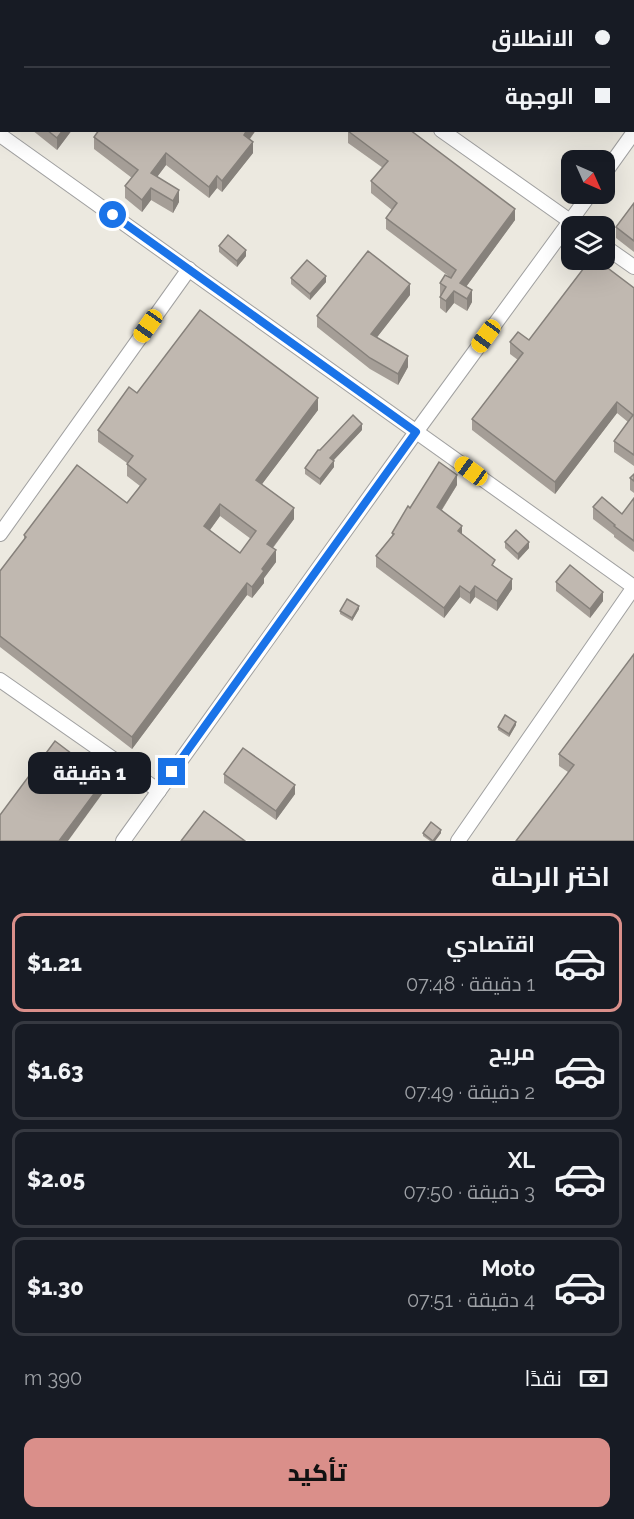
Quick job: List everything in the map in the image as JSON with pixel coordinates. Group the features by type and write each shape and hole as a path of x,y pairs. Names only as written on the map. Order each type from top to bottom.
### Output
{"street":[{"path":"444,132 563,216"},
{"path":"615,159 634,132"},
{"path":"0,135 634,587 458,841"},
{"path":"123,841 416,432 561,241"},
{"path":"615,254 634,267"},
{"path":"0,534 189,269"},
{"path":"0,680 159,791"}],"building":[{"path":"50,132 62,132 57,138"},
{"path":"98,132 246,132 244,135 253,142 222,181 217,176 209,187 166,153 151,173 179,190 173,201 151,188 142,200 125,186 138,170 94,137"},
{"path":"349,132 413,132 515,209 460,283 472,290 467,299 454,291 446,301 440,297 446,287 440,283 445,275 451,278 456,270 386,218 397,203 371,181 388,161"},
{"path":"634,203 634,241 616,227"},
{"path":"228,235 246,250 237,261 219,246"},
{"path":"368,251 410,284 371,334 408,356 398,374 370,358 317,316"},
{"path":"307,260 326,276 310,294 291,278"},
{"path":"582,270 610,270 634,288 634,455 614,441 633,415 617,402 555,482 472,419 523,353 510,342 518,332 529,340"},
{"path":"200,310 318,398 256,480 294,508 267,544 276,550 252,587 247,583 132,737 0,636 0,571 77,465 127,503 146,479 127,464 133,456 98,430 129,387 137,393","holes":["220,504 256,531 240,553 204,526"]},
{"path":"353,415 362,424 330,458 334,461 320,479 305,468 318,450"},
{"path":"439,462 457,475 437,507 462,526 458,531 495,560 492,565 512,579 497,601 475,586 470,593 460,586 444,608 376,556 394,534 392,533 408,506 410,508"},
{"path":"602,497 622,514 634,498 634,541 593,507"},
{"path":"516,530 529,542 518,554 505,542"},
{"path":"570,565 603,592 590,609 556,582"},
{"path":"347,599 359,606 352,618 340,611"},
{"path":"634,654 634,841 516,841 574,765 559,754"},
{"path":"505,715 516,722 509,734 498,727"},
{"path":"55,741 105,779 59,841 0,841 0,815"},
{"path":"243,748 295,785 276,811 224,774"},
{"path":"204,811 245,841 181,841"},
{"path":"431,822 441,830 433,841 423,833"}],"route":[{"path":"113,215 416,432 172,772"}]}
